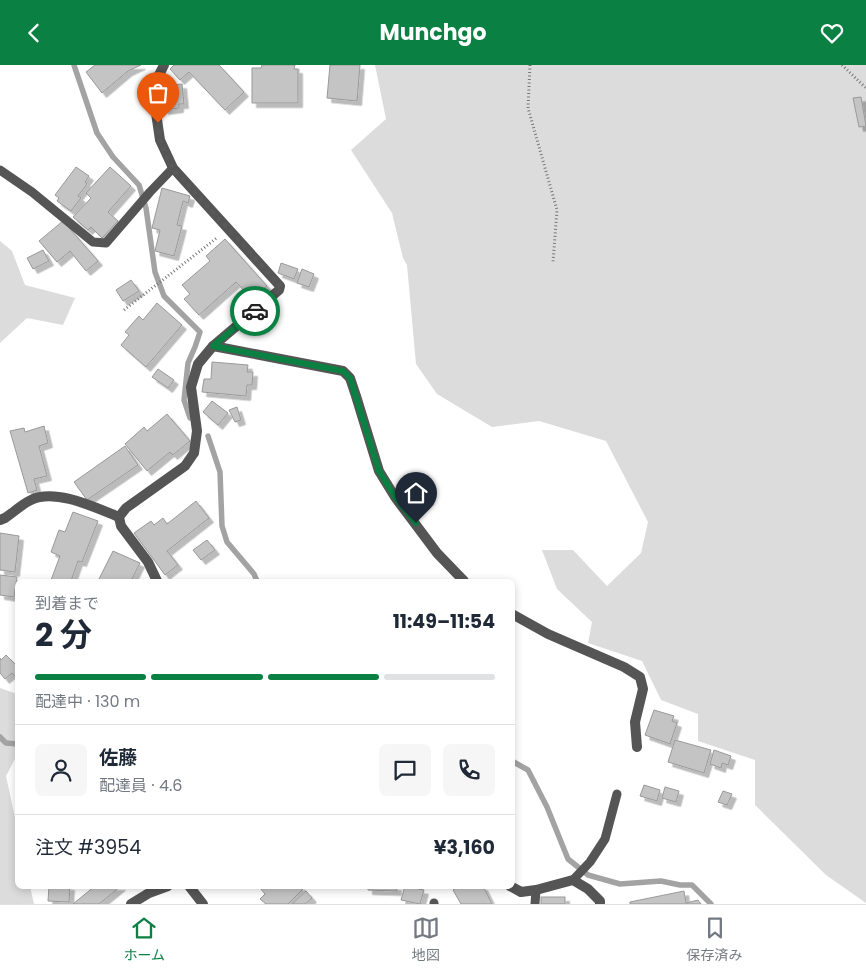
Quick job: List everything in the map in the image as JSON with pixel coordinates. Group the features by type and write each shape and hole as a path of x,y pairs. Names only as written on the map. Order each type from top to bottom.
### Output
{"street":[{"path":"119,517 126,508 185,466 194,453 197,431 191,387 198,364 213,346 279,290 280,285 173,169 160,141 155,105 156,81 164,65"},
{"path":"213,346 343,371 350,378 379,471 395,497 437,553 462,579"},
{"path":"0,520 32,500 49,495 87,504 119,517"},
{"path":"119,517 121,526 148,562 156,579"},
{"path":"515,616 548,633 624,667 640,677 643,689 635,723 637,747"},
{"path":"515,888 521,891 536,890 573,880 588,889 600,901 600,904"},
{"path":"131,904 160,889"},
{"path":"191,889 203,904"}],"lane":[{"path":"0,170 32,191 93,242 106,243 150,192 173,169"},
{"path":"573,880 590,862 605,839 617,793"},
{"path":"535,904 536,890"}],"path":[{"path":"530,65 528,108 557,211 553,262"},
{"path":"842,65 866,88"},
{"path":"124,310 228,229"}],"shaded area":[{"path":"375,65 866,65 866,903 826,875 755,805 755,760 698,741 698,714 661,700 642,661 588,643 592,622 557,589 542,550 573,550 607,586 641,553 648,522 606,441 539,421 492,427 437,394 416,364 407,265 403,258 392,213 351,150 386,119"},
{"path":"0,241 12,251 25,285 75,298 63,325 27,318 0,343"},
{"path":"0,688 15,693 15,759 6,776 15,818 15,889 31,889 34,904 0,904"}],"building":[{"path":"95,65 141,65 128,71 102,93 86,72"},
{"path":"174,65 219,65 244,92 225,110 189,72 180,80 170,69"},
{"path":"262,65 295,65 294,69 298,69 298,103 252,103 252,68 261,68"},
{"path":"330,65 360,65 357,101 327,98"},
{"path":"182,84 184,104 179,104 179,108 164,110 162,86"},
{"path":"861,97 866,126 859,127 853,98"},
{"path":"76,167 89,176 85,182 87,184 78,196 81,198 71,211 57,201 59,198 55,195"},
{"path":"110,167 131,186 108,212 118,221 102,238 91,227 88,230 73,217 91,198 86,193"},
{"path":"162,188 190,196 188,203 183,201 177,225 182,226 174,256 155,251 160,230 152,228"},
{"path":"63,221 98,261 86,271 70,251 57,262 39,241"},
{"path":"225,239 267,286 252,299 236,282 199,315 184,299 190,294 182,285 210,261 206,256"},
{"path":"43,250 49,261 33,269 27,258"},
{"path":"281,263 298,269 294,279 278,273"},
{"path":"302,269 314,274 309,287 297,283"},
{"path":"131,280 139,291 123,301 116,290"},
{"path":"157,303 182,325 146,367 121,345 129,335 125,332 139,316 143,320"},
{"path":"212,362 248,365 247,372 253,372 252,385 247,385 246,396 202,392 204,379 211,379"},
{"path":"158,369 174,380 168,388 152,377"},
{"path":"212,401 228,413 218,425 203,412"},
{"path":"237,407 241,420 235,422 229,410"},
{"path":"167,414 190,441 173,455 170,452 147,471 125,444 144,427 147,431"},
{"path":"44,426 48,443 39,446 47,476 34,479 37,490 28,493 10,431 24,428 25,432"},
{"path":"125,446 138,465 87,500 74,482"},
{"path":"196,501 209,518 167,551 178,565 165,575 134,533 151,521 154,525 163,518 167,524"},
{"path":"73,512 98,521 82,562 78,561 72,579 51,579 60,556 51,552 59,530 65,532"},
{"path":"0,533 19,536 15,572 0,570"},
{"path":"207,540 215,550 201,560 193,550"},
{"path":"113,551 140,563 132,579 99,579"},
{"path":"0,575 17,577 15,579 14,597 0,595"},
{"path":"6,655 15,664 15,676 12,673 5,679 0,673 0,658 1,660"},
{"path":"654,710 674,716 672,721 677,723 670,744 645,735"},
{"path":"675,740 711,750 704,773 668,762"},
{"path":"714,750 731,756 728,765 722,763 721,768 710,764"},
{"path":"644,785 660,790 657,801 640,796"},
{"path":"665,787 679,791 676,802 662,798"},
{"path":"723,791 732,794 727,805 718,802"},
{"path":"49,889 70,889 69,902 48,901"},
{"path":"91,889 117,889 99,904 73,904"},
{"path":"261,889 303,889 288,904 266,904 260,899 265,894"},
{"path":"397,889 397,891 368,890"},
{"path":"404,889 424,890 420,904 401,900"},
{"path":"484,889 492,904 461,904 453,890"},
{"path":"306,891 312,898 305,904 292,904"},
{"path":"684,891 686,903 698,900 701,904 630,904 630,902"},
{"path":"541,897 565,897 565,904 541,904"}],"waterway":[{"path":"74,65 97,133 113,157 139,185 146,208 155,272 164,296 200,332 188,363 184,400 190,418"},
{"path":"208,436 220,472 222,526 227,542 256,579"},
{"path":"0,737 6,743 15,744"},
{"path":"515,763 528,770 547,807 568,859 588,875 620,884 661,881 680,885 692,885 711,904"}],"way so far":[{"path":"158,123 160,141 173,169 280,285 279,290 255,311"}],"route":[{"path":"255,311 213,346 343,371 350,378 379,471 395,497 416,523"}]}
